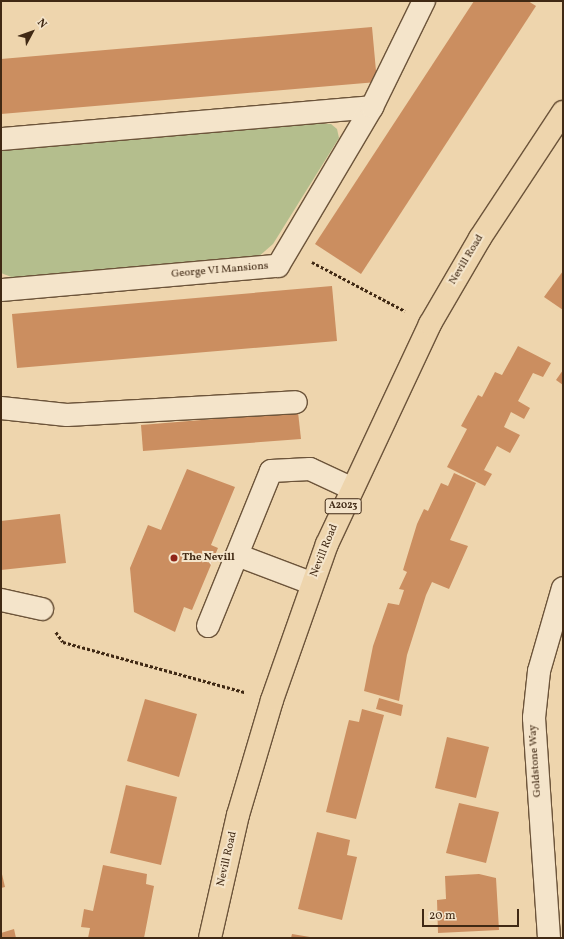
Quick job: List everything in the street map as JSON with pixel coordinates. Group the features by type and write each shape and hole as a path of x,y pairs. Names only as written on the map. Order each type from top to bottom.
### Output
{"main road":[{"name":"Nevill Road","path":"210,938 238,815 272,700 311,583 351,488 430,324 480,238 563,112"}],"street":[{"name":"George VI Mansions","path":"1,290 278,266 372,107 424,1"},
{"path":"1,139 372,107"},
{"path":"1,408 67,415 296,402"},
{"path":"208,626 271,471 310,469 351,488"},
{"path":"237,555 311,583"},
{"name":"Goldstone Way","path":"549,938 534,718 539,671 563,588"},
{"path":"1,600 42,609"}],"path":[{"path":"278,266 312,262 430,324"},
{"path":"42,609 62,642 272,700"}],"green space":[{"path":"296,123 331,124 337,129 339,138 273,244 257,258 14,278 1,273 1,147"}],"building":[{"path":"474,1 528,1 536,6 361,274 315,244"},
{"path":"372,27 377,82 1,114 1,59"},
{"path":"563,271 563,310 544,297"},
{"path":"332,286 337,341 17,368 12,314"},
{"path":"518,346 551,363 543,377 533,373 518,401 530,408 524,419 511,412 504,427 520,435 510,453 497,446 484,470 492,474 485,486 447,467 467,429 461,426 478,395 482,397 495,372 502,375"},
{"path":"563,370 563,385 556,380"},
{"path":"298,412 301,439 143,451 141,425"},
{"name":"The Nevill","path":"187,469 235,487 211,545 218,548 192,610 184,607 175,632 134,612 130,568 148,525 161,530"},
{"path":"454,473 476,483 450,540 468,546 449,589 432,582 426,595 407,655 399,701 364,691 373,646 388,603 399,605 404,590 399,589 407,572 403,570 417,524 424,509 428,511 441,483 448,486"},
{"path":"60,514 66,563 1,570 1,521"},
{"path":"379,698 403,705 401,716 376,709"},
{"path":"145,699 197,714 179,777 127,761"},
{"path":"362,709 384,715 356,819 326,812 349,720 359,722"},
{"path":"447,737 489,747 476,798 435,788"},
{"path":"126,785 177,797 161,865 110,853"},
{"path":"459,803 499,812 486,863 446,853"},
{"path":"317,832 350,840 347,855 357,857 342,920 298,909"},
{"path":"103,865 147,874 146,884 154,886 144,938 88,938 90,928 81,927 84,909 93,911"},
{"path":"1,870 5,887 1,888"},
{"path":"479,874 496,878 499,930 438,933 437,900 446,899 445,876"},
{"path":"14,929 16,938 1,938 1,933"},
{"path":"292,934 310,937 310,938 291,938"}],"place":[{"name":"The Nevill","path":"174,558"}]}
